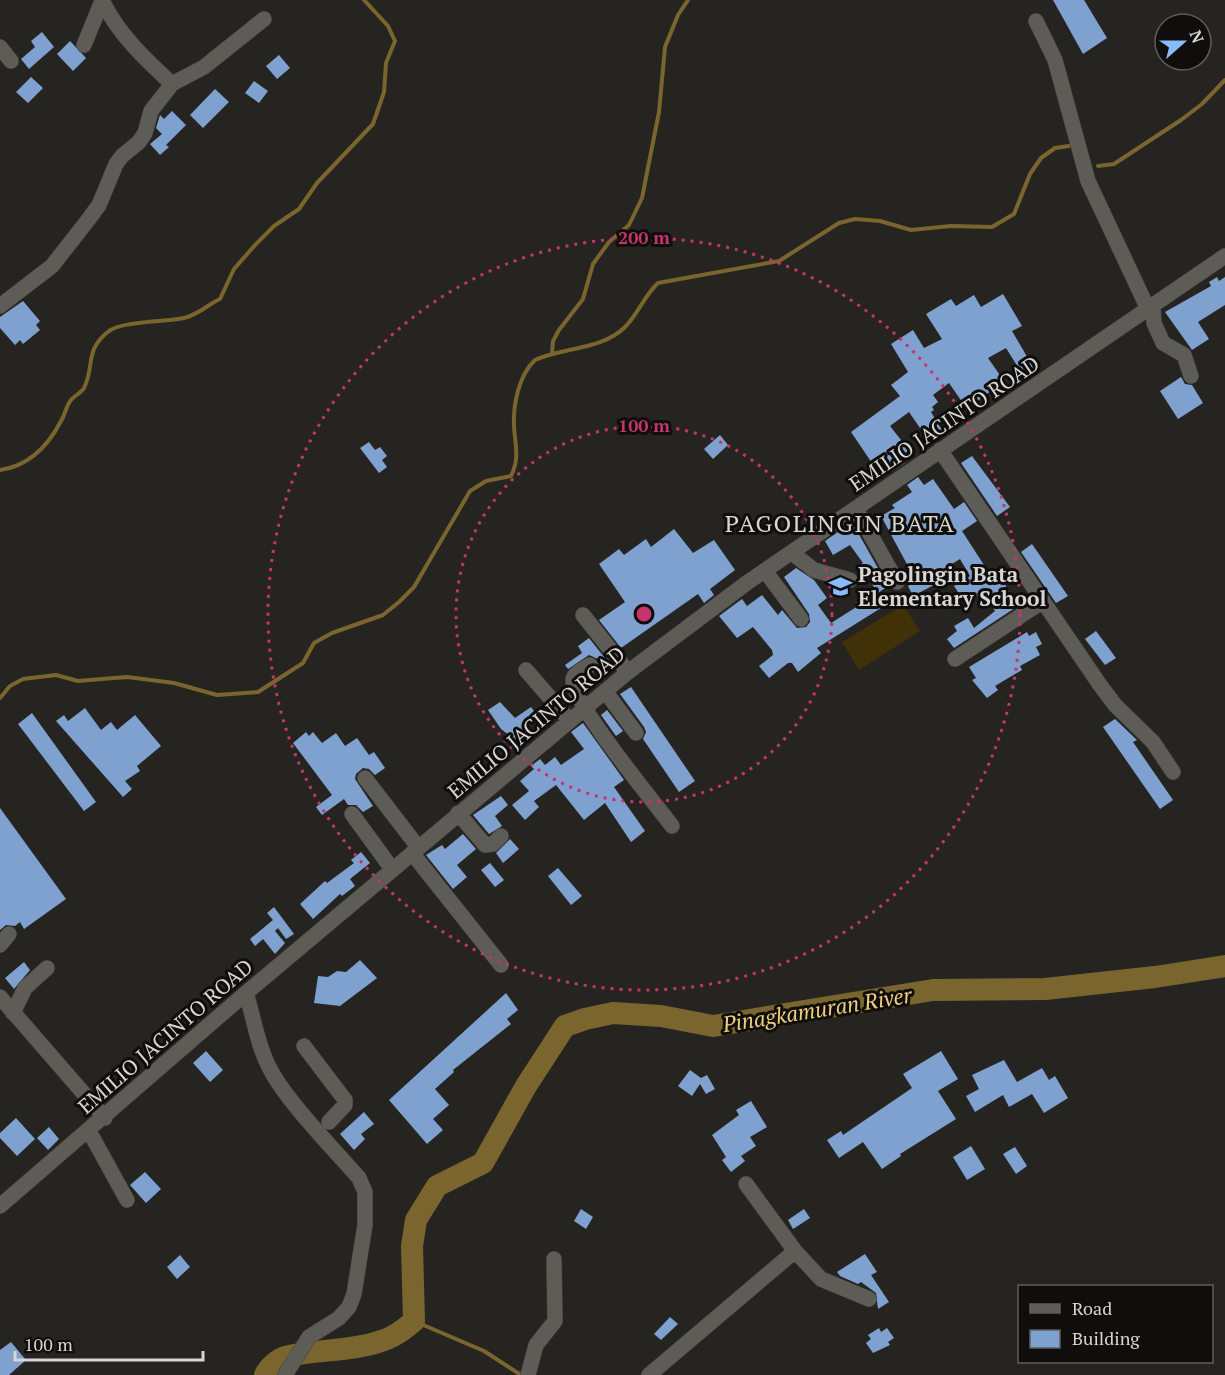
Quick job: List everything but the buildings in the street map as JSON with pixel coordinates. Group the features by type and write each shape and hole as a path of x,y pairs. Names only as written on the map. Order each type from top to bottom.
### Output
{"street":[{"path":"84,45 102,0"},
{"path":"102,0 110,18 123,35 172,84"},
{"path":"0,306 52,266 88,220 99,205 116,164 139,142 145,133 151,111 172,84 204,67 264,19"},
{"path":"1036,21 1058,70 1071,111 1088,181 1150,308 1163,343 1184,355 1191,376"},
{"path":"0,47 11,61"},
{"name":"EMILIO JACINTO ROAD","path":"0,1206 105,1118 246,993 628,672 765,571 1225,256"},
{"path":"940,450 1100,685 1115,705 1153,742 1173,772"},
{"path":"856,509 897,582"},
{"path":"792,553 814,570 850,580"},
{"path":"765,571 801,619"},
{"path":"955,659 1043,601"},
{"path":"583,615 628,672"},
{"path":"590,665 575,675 573,680 584,709 672,826"},
{"path":"526,670 570,720"},
{"path":"606,691 636,733"},
{"path":"365,778 415,850 501,965"},
{"path":"459,813 484,845 493,844 501,836"},
{"path":"352,814 392,869"},
{"path":"13,1013 25,988 47,968"},
{"path":"246,993 261,1051 270,1070 323,1126 359,1178 365,1192 366,1207 354,1294 350,1307 339,1318 309,1337 285,1375"},
{"path":"0,997 105,1118"},
{"path":"304,1046 345,1100 345,1105 323,1126"},
{"path":"89,1131 127,1200"},
{"path":"746,1184 795,1251 820,1280 869,1299"},
{"path":"649,1375 795,1251"},
{"path":"528,1375 536,1345 555,1321 554,1259"}],"shaded area":[{"path":"903,605 920,631 859,670 842,642"}],"waterway":[{"path":"0,470 29,459 50,439 69,402 84,388 93,352 101,338 109,331 124,325 189,317 220,299 234,269 274,226 299,209 317,183 373,124 384,92 386,63 395,41 388,26 364,0"},
{"path":"552,354 553,341 559,330 583,299 593,264 609,242 629,225 642,198 659,112 665,47 678,15 688,0"},
{"path":"1098,166 1114,164 1181,120 1202,104 1225,80"},
{"path":"0,698 10,686 23,679 56,675 78,681 127,677 174,683 217,695 258,692 303,663 314,643 332,633 383,615 399,602 414,587 470,491 486,481 511,476 516,457 514,417 516,399 521,382 529,366 535,360 594,344 616,334 630,322 658,283 779,261 839,223 855,219 880,221 911,230 951,226 992,227 1014,214 1030,174 1041,158 1055,148 1069,146"},
{"name":"Pinagkamuran River","path":"265,1375 274,1364 285,1357 367,1345 393,1336 414,1321 412,1246 416,1220 437,1186 483,1163 526,1086 565,1026 613,1013 661,1016 713,1026 933,990 1045,989 1155,977 1225,966"},
{"path":"414,1321 484,1351 521,1375"}],"place":[{"name":"Pagolingin Bata Elementary School","path":"840,586"}],"district":[{"name":"PAGOLINGIN BATA","path":"840,523"}]}
